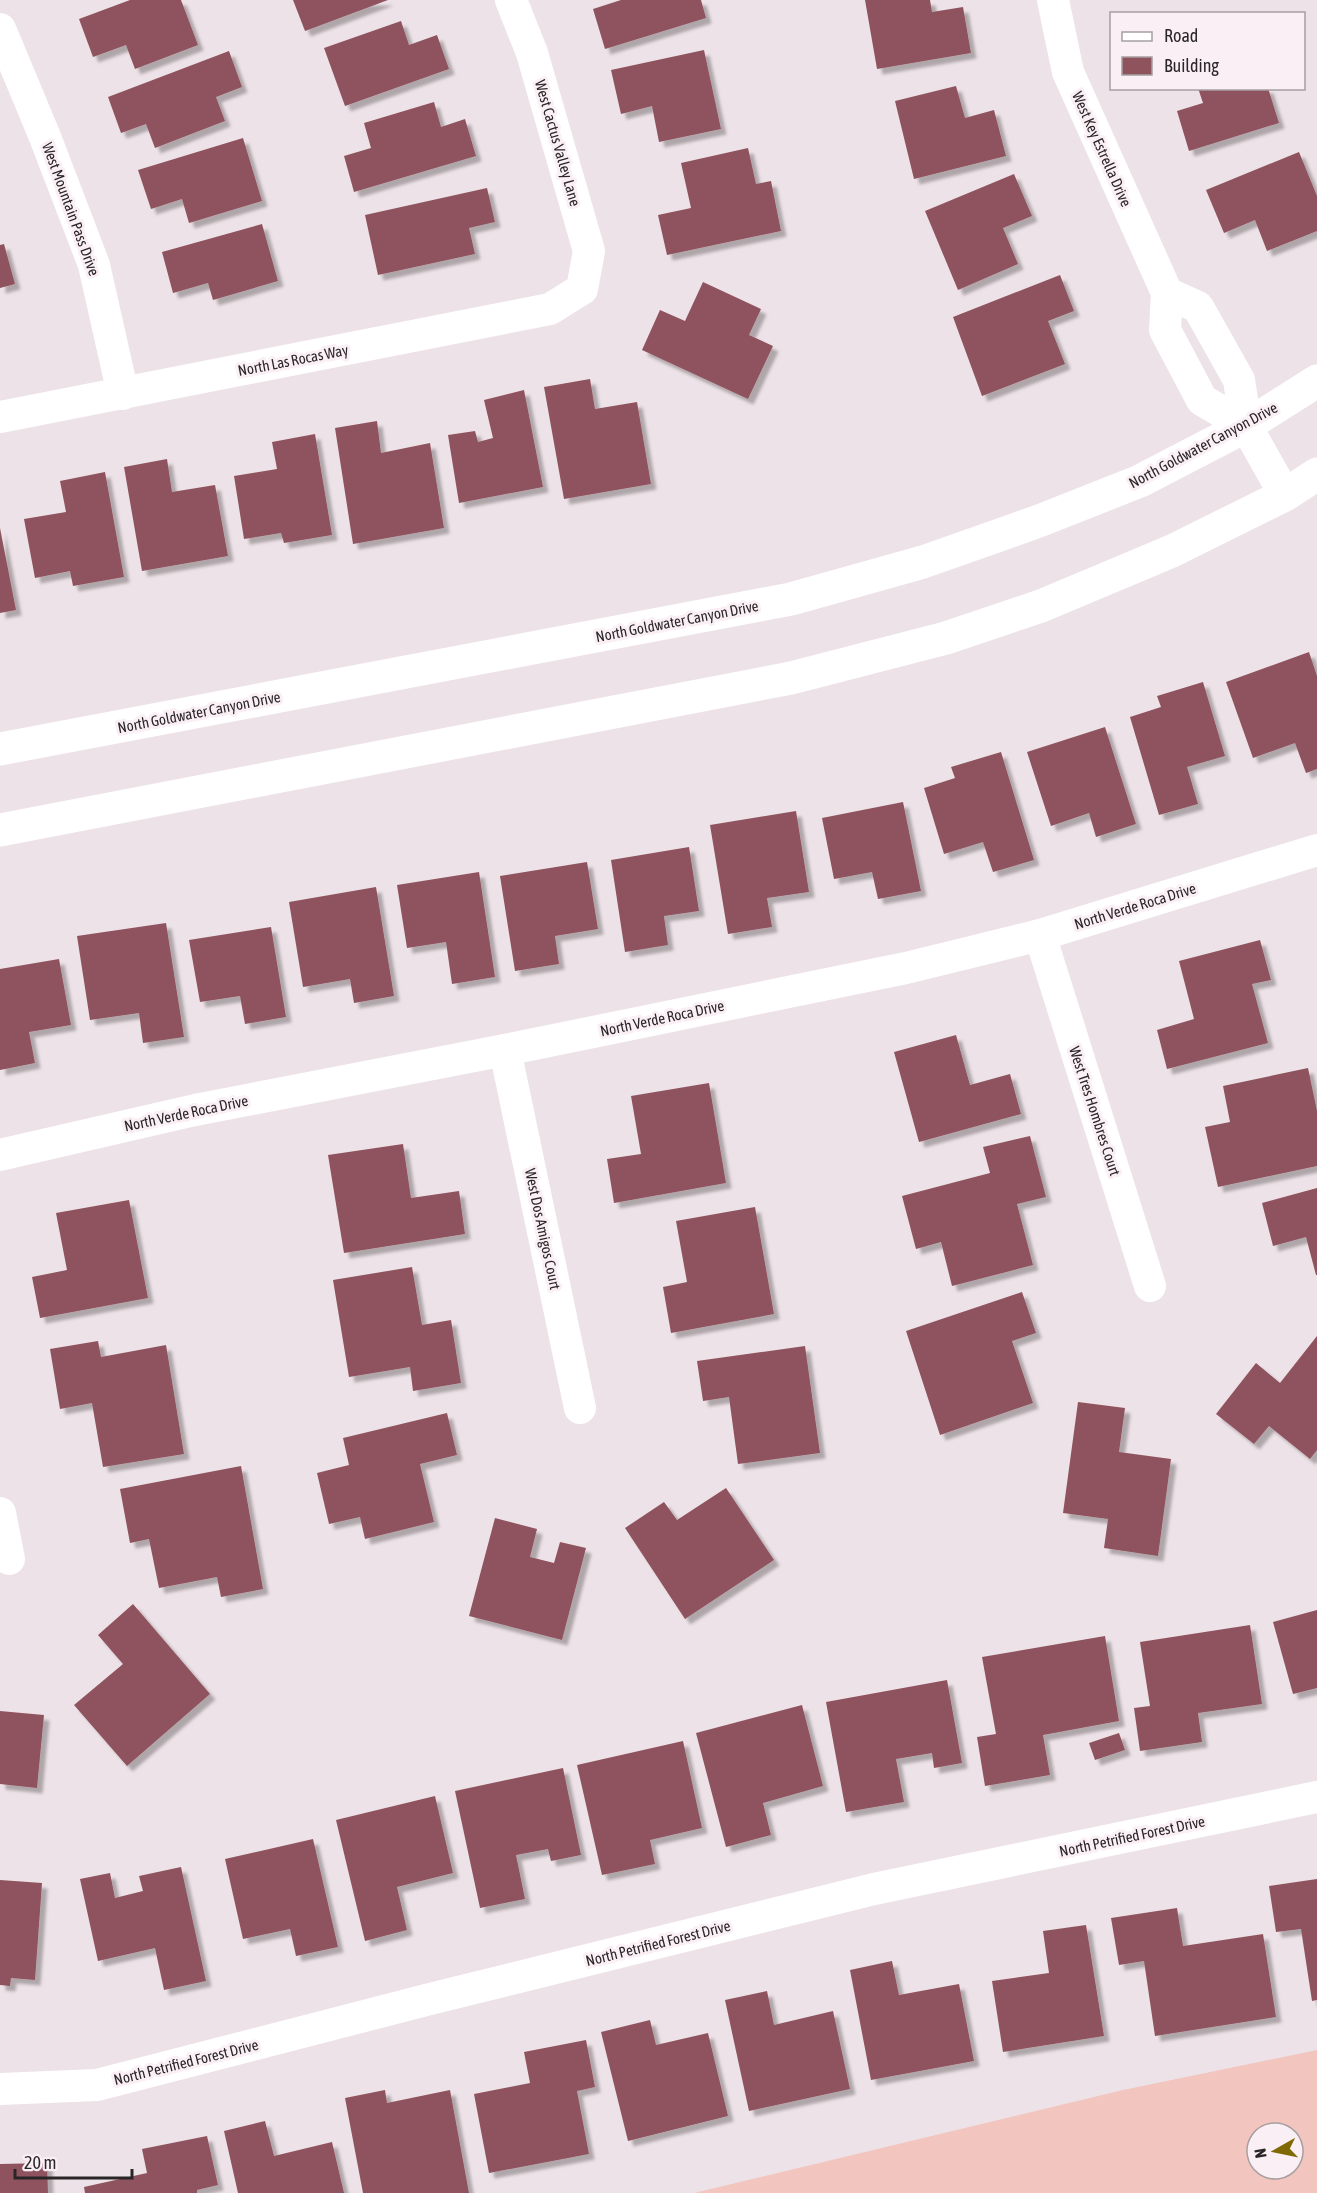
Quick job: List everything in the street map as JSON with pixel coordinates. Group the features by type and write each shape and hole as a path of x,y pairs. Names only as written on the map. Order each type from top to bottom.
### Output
{"street":[{"name":"West Cactus Valley Lane","path":"511,0 532,53 589,251 582,289"},
{"name":"West Key Estrella Drive","path":"1053,0 1068,72 1167,293 1165,330 1202,400 1246,426"},
{"name":"West Mountain Pass Drive","path":"0,29 45,136 94,265 123,394"},
{"name":"North Las Rocas Way","path":"0,417 550,309 582,289"},
{"name":"West Key Estrella Drive","path":"1167,293 1198,307 1239,380 1246,426 1285,495"},
{"name":"North Goldwater Canyon Drive","path":"0,749 791,599 923,562 1039,521 1140,481 1246,426 1317,381"},
{"path":"0,830 791,678 946,638 1041,606 1172,551 1285,495 1317,474"},
{"name":"North Verde Roca Drive","path":"0,1155 195,1110 506,1050 906,968 1040,935 1317,850"},
{"name":"West Tres Hombres Court","path":"1040,935 1150,1286"},
{"name":"West Dos Amigos Court","path":"506,1050 580,1408"},
{"path":"0,1513 9,1559"},
{"name":"North Petrified Forest Drive","path":"0,2089 97,2085 418,2002 874,1889 1317,1797"}],"shaded area":[{"path":"1317,2050 1317,2193 694,2193 1123,2090"}],"building":[{"path":"130,0 181,0 198,45 135,69 126,45 93,57 79,19"},
{"path":"293,0 388,0 305,31"},
{"path":"621,0 701,0 706,18 605,49 593,9"},
{"path":"865,0 930,0 932,12 963,7 971,53 877,69"},
{"path":"401,21 409,45 437,35 449,69 345,106 324,48"},
{"path":"704,50 721,129 659,142 652,106 621,114 611,70"},
{"path":"229,51 242,87 216,97 225,121 155,148 146,124 121,133 108,97"},
{"path":"956,86 965,118 994,110 1006,156 914,179 895,101"},
{"path":"1199,90 1269,90 1279,123 1189,151 1177,111 1203,103"},
{"path":"434,102 441,127 465,119 476,156 354,192 344,156 371,148 364,123"},
{"path":"243,138 262,201 189,223 182,199 151,209 138,170"},
{"path":"748,148 756,184 771,181 781,231 667,255 658,215 691,208 681,163"},
{"path":"1299,152 1317,196 1317,231 1267,251 1255,220 1224,233 1206,190"},
{"path":"1014,174 1032,216 1003,228 1018,264 958,290 925,211"},
{"path":"487,188 495,222 469,228 475,254 378,275 365,215"},
{"path":"262,224 278,281 213,300 208,283 173,293 162,252"},
{"path":"4,244 15,284 0,288 0,245"},
{"path":"1060,275 1074,311 1048,321 1065,364 982,396 953,317"},
{"path":"703,282 761,309 749,335 773,346 748,399 642,350 660,310 685,321"},
{"path":"590,379 595,409 637,402 651,484 564,499 544,387"},
{"path":"524,390 543,487 459,503 448,435 475,431 478,442 493,438 484,400"},
{"path":"377,421 381,453 430,443 444,528 353,544 335,428"},
{"path":"315,434 332,535 284,543 281,533 244,539 234,476 277,469 272,442"},
{"path":"167,459 172,492 215,485 228,556 142,571 124,467"},
{"path":"105,472 124,577 73,586 70,571 35,578 24,519 66,512 60,481"},
{"path":"0,528 16,610 0,613"},
{"path":"1309,652 1317,676 1317,769 1306,773 1295,743 1253,758 1226,682"},
{"path":"1203,682 1225,756 1187,767 1198,804 1159,815 1130,717 1161,707 1157,696"},
{"path":"1105,727 1136,824 1096,837 1089,813 1051,826 1027,752"},
{"path":"1001,752 1034,860 993,872 983,842 944,854 924,788 955,778 951,767"},
{"path":"903,802 921,891 878,899 872,872 834,879 822,818"},
{"path":"796,811 809,892 767,898 772,927 728,934 710,825"},
{"path":"689,847 699,911 664,916 668,945 625,952 611,860"},
{"path":"587,862 598,929 555,936 559,964 515,971 500,876"},
{"path":"479,872 495,977 452,984 446,942 407,948 397,885"},
{"path":"376,887 394,996 354,1003 350,979 303,987 289,902"},
{"path":"166,923 184,1037 143,1043 139,1013 90,1020 77,936"},
{"path":"271,927 286,1017 245,1024 240,996 200,1002 189,940"},
{"path":"1260,940 1271,980 1252,984 1268,1043 1167,1069 1157,1030 1194,1019 1179,961"},
{"path":"59,959 71,1025 29,1032 35,1063 0,1070 0,969"},
{"path":"956,1035 970,1085 1010,1074 1021,1114 919,1142 894,1052"},
{"path":"1308,1068 1317,1111 1317,1166 1218,1187 1205,1127 1230,1122 1223,1086"},
{"path":"709,1083 726,1183 614,1203 607,1159 641,1154 631,1096"},
{"path":"1030,1136 1046,1197 1017,1204 1033,1265 952,1286 941,1242 916,1249 902,1196 990,1173 983,1147"},
{"path":"403,1144 411,1198 459,1191 465,1234 344,1253 328,1155"},
{"path":"1317,1188 1316,1275 1306,1237 1273,1246 1262,1203"},
{"path":"129,1200 148,1298 40,1318 32,1277 67,1270 56,1213"},
{"path":"755,1207 774,1314 671,1333 663,1287 687,1282 676,1221"},
{"path":"412,1267 422,1325 451,1320 461,1383 413,1391 410,1367 349,1377 333,1280"},
{"path":"1022,1292 1036,1333 1012,1341 1033,1403 940,1435 906,1331"},
{"path":"1317,1336 1317,1450 1310,1459 1269,1426 1254,1444 1216,1414 1256,1363 1280,1383"},
{"path":"98,1341 101,1357 166,1345 184,1454 103,1467 92,1403 60,1409 50,1349"},
{"path":"805,1346 820,1453 738,1464 729,1397 703,1401 697,1361"},
{"path":"1078,1402 1125,1408 1119,1452 1171,1459 1158,1556 1104,1548 1108,1519 1063,1513"},
{"path":"447,1413 457,1455 420,1464 434,1522 365,1539 360,1517 329,1524 317,1473 349,1465 343,1438"},
{"path":"241,1466 263,1589 221,1597 217,1577 159,1588 149,1539 130,1543 120,1489"},
{"path":"726,1488 774,1560 685,1619 625,1528 664,1502 677,1520"},
{"path":"495,1518 537,1529 530,1557 554,1563 560,1542 586,1548 562,1640 469,1616"},
{"path":"133,1604 210,1694 127,1766 74,1705 123,1664 98,1635"},
{"path":"1317,1610 1317,1688 1293,1694 1273,1622"},
{"path":"1250,1625 1262,1704 1198,1713 1202,1742 1140,1751 1134,1708 1150,1706 1140,1642"},
{"path":"1105,1636 1119,1721 1043,1735 1050,1775 985,1786 977,1737 996,1734 982,1657"},
{"path":"947,1680 962,1763 934,1768 932,1753 896,1759 904,1802 846,1812 826,1702"},
{"path":"802,1705 823,1786 763,1803 771,1835 726,1847 696,1733"},
{"path":"0,1711 44,1715 37,1788 0,1784"},
{"path":"1119,1733 1125,1750 1095,1760 1089,1743"},
{"path":"683,1741 702,1828 650,1840 655,1864 602,1875 577,1765"},
{"path":"563,1768 581,1855 551,1861 548,1849 516,1855 525,1899 480,1908 455,1791"},
{"path":"435,1796 453,1873 397,1887 407,1930 365,1941 336,1820"},
{"path":"313,1839 338,1947 296,1956 290,1929 243,1939 225,1859"},
{"path":"181,1867 206,1981 164,1990 155,1948 98,1961 80,1879 110,1873 115,1898 143,1891 139,1876"},
{"path":"1317,1879 1317,2000 1312,2001 1301,1929 1276,1932 1269,1886"},
{"path":"0,1880 42,1883 35,1980 11,1978 10,1986 0,1985"},
{"path":"1177,1908 1183,1946 1263,1934 1276,2017 1155,2036 1144,1961 1119,1965 1111,1918"},
{"path":"1086,1925 1104,2036 1003,2052 992,1981 1049,1973 1043,1931"},
{"path":"892,1961 899,1995 959,1984 974,2061 871,2080 850,1970"},
{"path":"767,1991 774,2025 833,2011 850,2089 749,2111 725,2000"},
{"path":"650,2020 656,2045 708,2033 728,2116 628,2141 601,2032"},
{"path":"586,2040 595,2087 577,2091 589,2154 489,2173 474,2094 530,2083 524,2052"},
{"path":"385,2090 387,2103 450,2090 469,2193 363,2193 345,2098"},
{"path":"265,2121 274,2156 332,2142 344,2193 238,2193 224,2131"},
{"path":"207,2136 218,2185 197,2190 197,2193 85,2193 84,2187 147,2173 142,2149"},
{"path":"47,2163 48,2193 0,2193 0,2164"}]}
